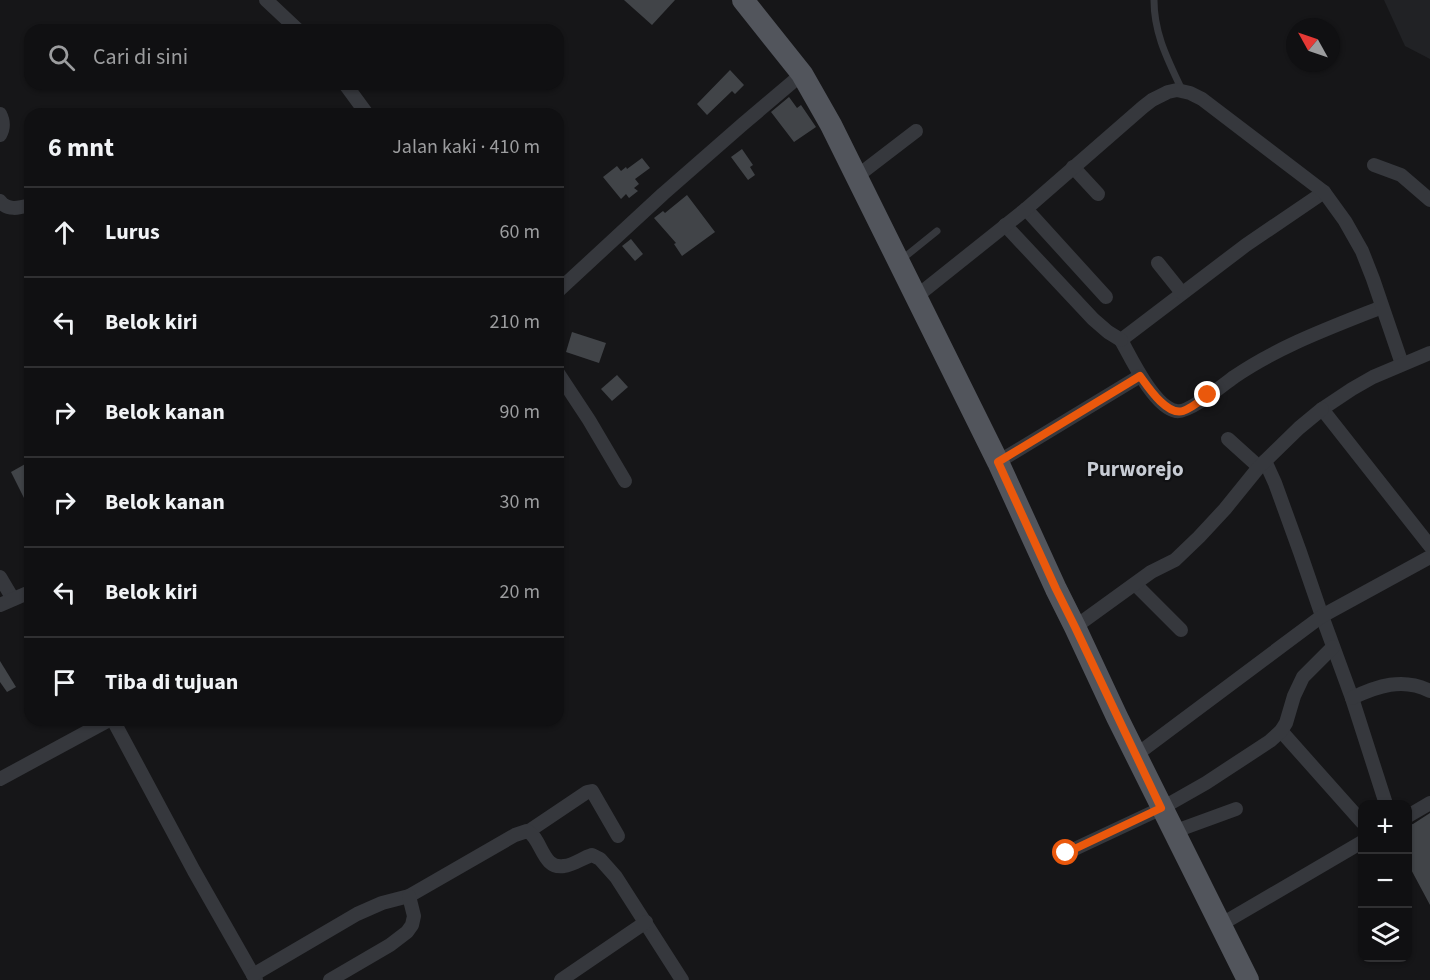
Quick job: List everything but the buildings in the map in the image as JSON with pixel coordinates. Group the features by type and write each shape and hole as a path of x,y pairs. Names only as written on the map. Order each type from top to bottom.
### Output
{"main road":[{"path":"743,0 802,74 831,125 998,462 1161,808 1248,980"}],"street":[{"path":"266,0 292,24"},
{"path":"564,285 663,194 802,74"},
{"path":"349,90 363,108"},
{"path":"917,296 1026,209 1152,100 1168,92 1182,90 1202,99 1324,192 1345,221 1362,251 1402,364"},
{"path":"0,114 3,123 0,135"},
{"path":"856,177 915,131"},
{"path":"1374,165 1401,175 1430,200"},
{"path":"1073,167 1098,194"},
{"path":"1121,340 1246,244 1324,192"},
{"path":"0,201 9,208 24,206"},
{"path":"1026,209 1107,297"},
{"path":"1005,225 1093,319 1121,340 1140,376 1152,392 1169,408 1177,412 1200,401 1246,369 1286,347 1382,307"},
{"path":"1158,263 1182,293"},
{"path":"1075,627 1150,572 1175,560 1218,516 1262,464 1322,409 1374,377 1430,353"},
{"path":"998,462 1140,376"},
{"path":"564,382 626,481"},
{"path":"1322,409 1430,546"},
{"path":"1228,439 1262,464 1279,493 1352,698 1385,800"},
{"path":"1136,755 1322,616 1430,558"},
{"path":"0,577 7,602 24,595"},
{"path":"1135,584 1181,630"},
{"path":"1066,853 1161,808 1270,741 1281,731 1287,720 1303,677 1334,647"},
{"path":"1352,698 1366,691 1396,683 1409,684 1430,691"},
{"path":"0,779 100,726"},
{"path":"114,726 194,872 255,977 339,924 373,906 409,896 515,835 529,831 587,792 592,791 618,836"},
{"path":"1281,731 1358,818"},
{"path":"1412,813 1430,803"},
{"path":"1173,832 1236,809"},
{"path":"529,831 546,858 554,865 563,867 592,855 600,859 616,877 682,980"},
{"path":"1220,924 1358,844"},
{"path":"330,980 390,945 407,932 414,916 409,896"},
{"path":"561,980 646,922"}],"lane":[{"path":"1154,0 1156,28 1182,90"},
{"path":"899,261 937,231"}],"shaded area":[{"path":"1384,0 1430,0 1430,59 1405,46"}],"district":[{"name":"Purworejo","path":"1135,469"}],"route":[{"path":"1066,853 1161,808 998,462 1140,376 1162,403 1177,412 1188,409 1208,395"}]}
